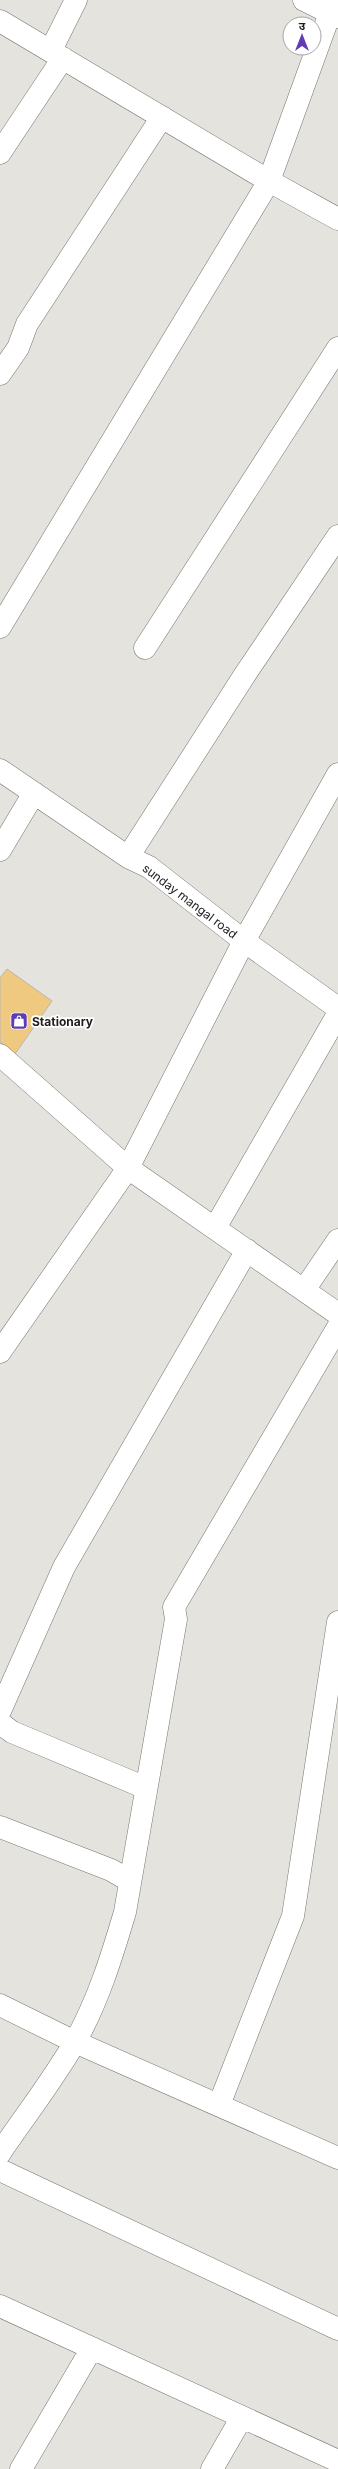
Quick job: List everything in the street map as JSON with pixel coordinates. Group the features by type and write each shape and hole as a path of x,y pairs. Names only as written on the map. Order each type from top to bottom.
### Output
{"street":[{"path":"0,152 57,54 76,0"},
{"path":"0,627 269,182 335,10 304,0"},
{"path":"0,21 269,182 338,220"},
{"path":"0,374 18,348 27,324 162,117"},
{"path":"145,648 338,348"},
{"path":"128,857 244,676 338,536"},
{"name":"sunday mangal road","path":"0,770 128,857 149,867 244,941 338,1008"},
{"path":"0,1352 128,1168 244,941 338,774"},
{"path":"0,850 34,793"},
{"path":"215,1228 338,1014"},
{"path":"0,1055 128,1168 338,1314"},
{"path":"304,1290 338,1240"},
{"path":"0,1711 44,1617 64,1567 246,1250"},
{"path":"0,2153 75,2042 102,1984 114,1952 125,1912 176,1620 174,1607 338,1327"},
{"path":"219,2106 293,1916 338,1622"},
{"path":"0,1723 12,1732 146,1788"},
{"path":"0,1827 111,1870 130,1881"},
{"path":"0,2005 75,2042 338,2158"},
{"path":"0,2170 338,2329"},
{"path":"0,2306 338,2461"},
{"path":"21,2469 92,2348"},
{"path":"212,2469 242,2417"}],"building":[{"name":"Stationary","path":"7,969 52,1001 15,1054 0,1042 0,978"}],"place":[{"name":"Stationary","path":"19,1021"}]}
